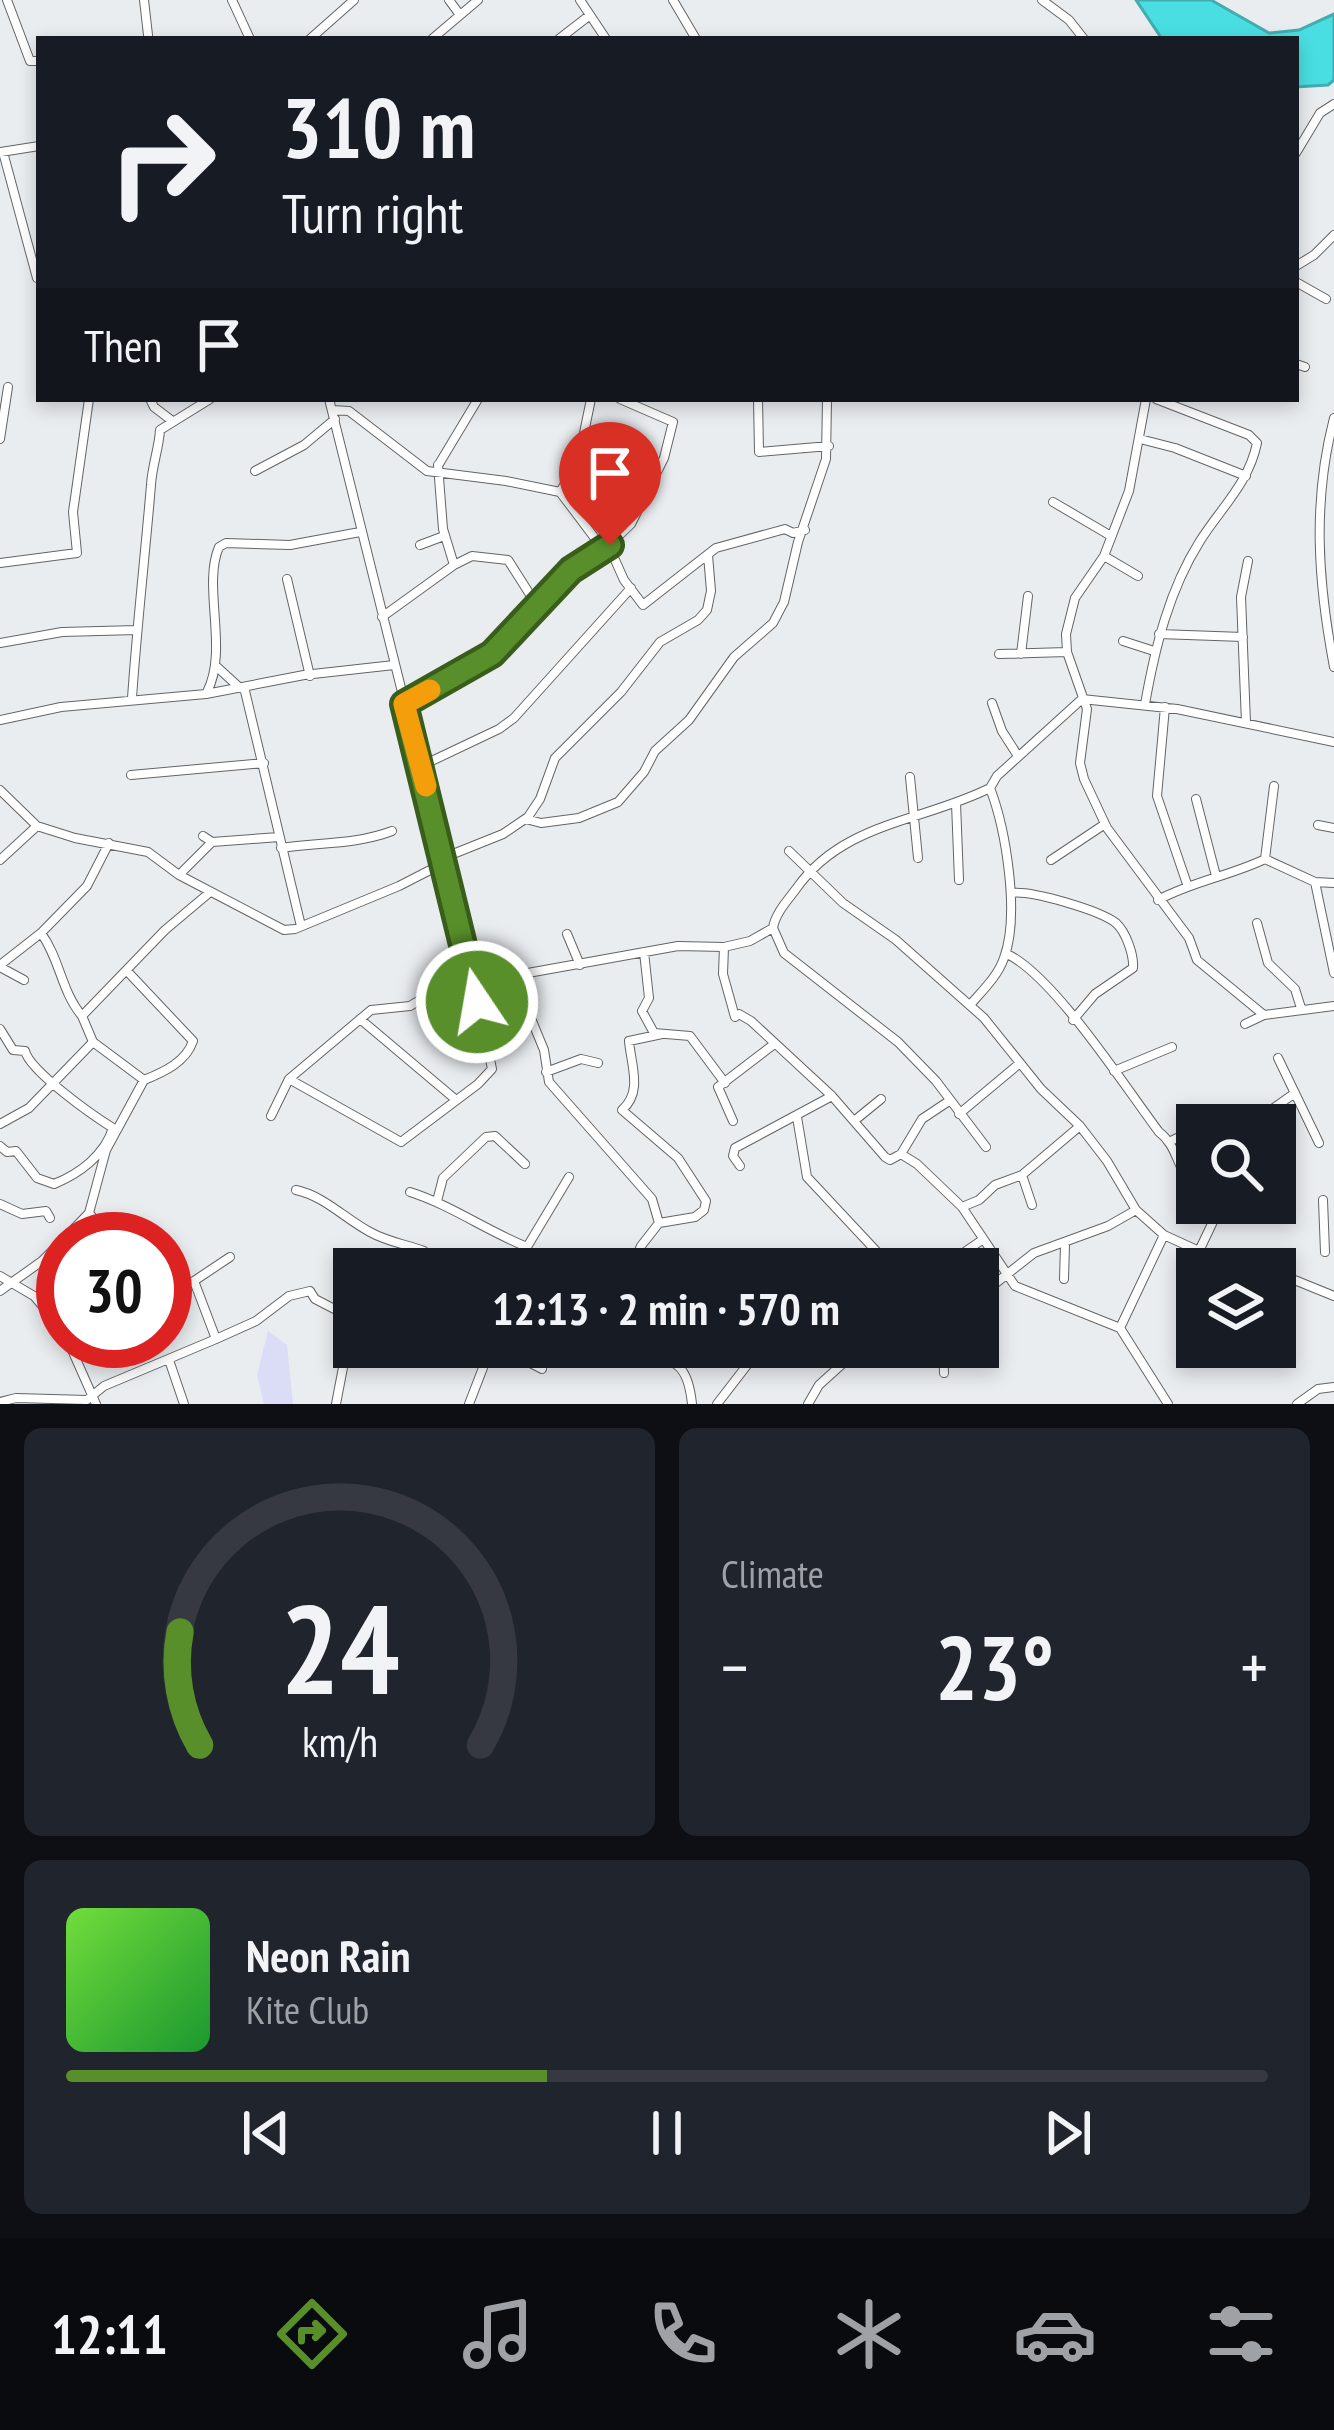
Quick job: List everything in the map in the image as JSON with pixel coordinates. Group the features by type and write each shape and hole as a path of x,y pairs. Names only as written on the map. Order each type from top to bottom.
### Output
{"street":[{"path":"8,0 30,61 36,61"},
{"path":"144,0 148,35"},
{"path":"232,0 249,36"},
{"path":"314,36 354,0"},
{"path":"449,0 460,15"},
{"path":"436,36 478,0"},
{"path":"580,0 604,36"},
{"path":"674,0 694,36"},
{"path":"1042,0 1082,36"},
{"path":"563,36 590,15"},
{"path":"1299,148 1320,113 1334,104"},
{"path":"36,146 2,152 36,274"},
{"path":"1299,264 1334,235"},
{"path":"1299,284 1326,298"},
{"path":"0,439 8,387"},
{"path":"0,563 77,553 73,512 89,402"},
{"path":"152,402 166,420"},
{"path":"132,698 153,462 166,420 204,402"},
{"path":"289,1078 401,1142 491,1072 473,976 330,402"},
{"path":"255,471 304,445 333,416 356,402"},
{"path":"454,565 444,536 438,469 476,402"},
{"path":"560,492 578,462 589,402"},
{"path":"404,704 492,654 571,570 631,524 673,429 668,418 628,402"},
{"path":"758,402 759,452 829,446"},
{"path":"524,819 542,823 579,818 617,802 663,742 688,720 734,657 773,623 784,602 829,446 827,402"},
{"path":"1146,402 1129,491 1105,556 1075,598 1066,634 1067,652 1087,709 1081,771 1105,824 1189,938 1197,960 1264,1015"},
{"path":"1145,704 1160,634 1200,542 1246,476 1257,443 1253,437 1164,402"},
{"path":"345,409 427,471 438,469 560,492 603,549 610,551 645,605 718,547 784,530 805,530"},
{"path":"1334,418 1318,512 1320,594 1334,667"},
{"path":"1140,439 1246,476"},
{"path":"578,462 601,464"},
{"path":"1053,502 1112,536"},
{"path":"1318,512 1334,510"},
{"path":"206,694 216,666 214,564 219,548 226,543 290,545 360,532"},
{"path":"420,545 444,536"},
{"path":"0,790 37,826 148,852 179,875 284,930 301,926 399,886 436,867 442,858 503,834 524,819 541,800 555,758 621,692 660,641 698,620 710,603 708,555"},
{"path":"382,616 472,556 508,560 536,604"},
{"path":"1105,556 1138,576"},
{"path":"1246,722 1241,584 1248,561"},
{"path":"693,567 711,592"},
{"path":"287,579 310,676"},
{"path":"421,766 514,718 631,587"},
{"path":"1021,654 1028,596"},
{"path":"0,643 62,632 137,630"},
{"path":"1160,634 1243,637"},
{"path":"1123,640 1154,651"},
{"path":"999,654 1067,652"},
{"path":"0,720 394,665"},
{"path":"216,666 242,688 301,926"},
{"path":"986,1147 898,1042 784,953 773,921 809,870 840,845 990,788 1082,699 1165,707 1334,742"},
{"path":"992,704 1018,756"},
{"path":"1165,707 1157,796 1187,884"},
{"path":"131,776 264,763"},
{"path":"910,776 918,858"},
{"path":"1265,859 1274,787"},
{"path":"970,1005 1007,954 1011,893 997,802 990,788"},
{"path":"1196,800 1216,876"},
{"path":"956,803 959,880"},
{"path":"1052,860 1105,824"},
{"path":"1318,825 1334,828"},
{"path":"0,860 37,826"},
{"path":"281,848 352,843 392,831"},
{"path":"179,875 207,839 279,837"},
{"path":"24,980 0,966 87,886 110,842"},
{"path":"789,851 843,903 896,940 970,1005 1080,1126 1136,1210 1164,1235 1194,1248"},
{"path":"1158,900 1187,884 1265,859 1315,882 1334,883"},
{"path":"1315,882 1334,973"},
{"path":"82,1016 209,892"},
{"path":"1011,893 1024,892 1101,914 1120,926 1133,968 1095,994 1073,1019"},
{"path":"1257,923 1268,963 1295,989 1301,1008"},
{"path":"271,1116 289,1078 371,1010 422,1001 473,976 529,973 678,946 724,947 750,941 773,928"},
{"path":"41,933 56,953 65,988 93,1042 144,1080"},
{"path":"567,934 580,965"},
{"path":"724,947 723,974 735,1017 740,1014 752,1021 832,1096 885,1157 890,1160 901,1154 922,1119 950,1101"},
{"path":"644,952 649,998 642,1011 655,1033 690,1036 725,1083"},
{"path":"1007,954 1035,972 1159,1132 1171,1141 1176,1158"},
{"path":"92,1212 106,1150 144,1080 166,1072 190,1051 194,1041 127,971"},
{"path":"529,973 530,1016 558,1097 652,1199 658,1223 643,1248"},
{"path":"1245,1024 1264,1015 1334,1006"},
{"path":"360,1019 455,1099"},
{"path":"0,1029 13,1050 25,1051 28,1061 83,1109 113,1128 108,1144 74,1176 54,1184 37,1178 16,1151 7,1152 0,1146"},
{"path":"658,1223 695,1216 706,1206 678,1158 622,1110 632,1102 635,1091 629,1041 662,1034"},
{"path":"0,1124 29,1108 93,1042"},
{"path":"733,1121 718,1087 773,1045"},
{"path":"1114,1071 1172,1047"},
{"path":"1278,1058 1319,1143"},
{"path":"546,1072 581,1059 598,1063"},
{"path":"959,1114 1020,1063"},
{"path":"1279,1104 1295,1093"},
{"path":"740,1166 733,1156 735,1148 832,1096"},
{"path":"854,1121 881,1099"},
{"path":"797,1117 807,1177 873,1248"},
{"path":"962,1207 979,1200 995,1185 1022,1175 1080,1126"},
{"path":"437,1201 443,1178 487,1136 495,1136 525,1164"},
{"path":"1171,1141 1176,1138"},
{"path":"901,1154 962,1207 1006,1275 1024,1292 1120,1328 1168,1404"},
{"path":"1022,1175 1032,1204"},
{"path":"410,1192 527,1247 569,1177"},
{"path":"296,1190 316,1194 343,1216 410,1248"},
{"path":"1323,1200 1329,1230 1325,1252"},
{"path":"0,1204 22,1214 47,1212"},
{"path":"999,1281 1034,1253 1065,1245 1136,1210"},
{"path":"1120,1328 1164,1235"},
{"path":"970,1248 982,1240"},
{"path":"1064,1279 1065,1245"},
{"path":"216,1339 194,1281 230,1257"},
{"path":"0,1291 36,1263"},
{"path":"0,1276 36,1298"},
{"path":"1296,1281 1334,1296"},
{"path":"192,1350 256,1321 290,1296 310,1291 333,1308"},
{"path":"80,1368 94,1400"},
{"path":"0,1402 16,1398 94,1400 104,1386 149,1368"},
{"path":"172,1368 184,1404"},
{"path":"336,1404 344,1368"},
{"path":"469,1404 485,1368"},
{"path":"679,1368 690,1378 689,1403"},
{"path":"717,1404 744,1368"},
{"path":"811,1403 819,1385 838,1368"},
{"path":"944,1368 944,1373"},
{"path":"1297,1404 1318,1389 1334,1387"}],"shaded area":[{"path":"268,1331 287,1345 293,1404 264,1404 257,1375"}],"water":[{"path":"1136,0 1211,0 1269,33 1299,30 1334,14 1334,80 1328,85 1299,87 1299,36 1160,36"}],"slow traffic":[{"path":"426,786 404,704 430,690"}],"route":[{"path":"477,1002 404,704 492,654 571,570 610,545"}]}
